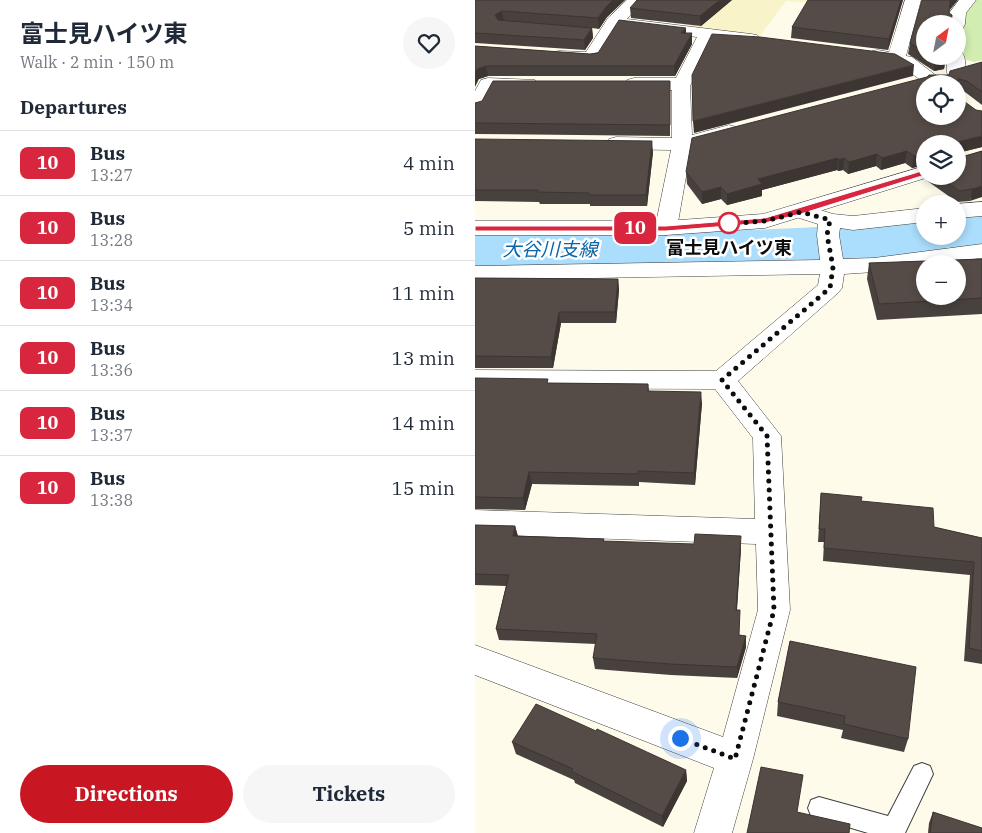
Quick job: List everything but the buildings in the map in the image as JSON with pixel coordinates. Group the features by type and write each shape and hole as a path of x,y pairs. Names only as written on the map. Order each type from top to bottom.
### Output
{"street":[{"path":"543,54 591,58 606,30 636,0"},
{"path":"896,58 913,0"},
{"path":"958,15 968,0"},
{"path":"606,30 707,34 764,41"},
{"path":"666,228 681,144 682,84 707,34"},
{"path":"859,53 906,61 925,75"},
{"path":"947,75 962,66"},
{"path":"475,107 488,84 547,84"},
{"path":"615,84 682,84"},
{"path":"599,143 681,144 751,126"},
{"path":"475,228 666,228 765,221 801,212 916,175"},
{"path":"966,210 982,208"},
{"path":"801,212 830,245 874,265 982,252"},
{"path":"475,273 830,245 853,223 916,216"},
{"path":"475,379 722,380 830,288 830,245"},
{"path":"713,833 735,759 774,610 767,436 722,380"},
{"path":"475,522 771,532"},
{"path":"475,660 735,759"}],"lane":[{"path":"819,808 894,831 922,774"}],"shaded area":[{"path":"715,0 814,0 812,3 786,1 760,36 685,26"}],"green space":[{"path":"975,0 982,0 982,60 974,62 966,60 966,15 963,15"}],"waterway":[{"name":"大谷川支線","path":"966,230 982,228"},
{"name":"大谷川支線","path":"475,250 734,249 857,244 916,237"}],"bus line":[{"name":"10","path":"475,228 666,228 765,221 801,212 916,175"}],"place":[{"name":"富士見ハイツ東","path":"729,223"}],"route":[{"path":"680,738 735,759 774,610 767,436 722,380 830,288 833,267 827,235 830,220 801,212 765,221 725,224 729,223"}]}
